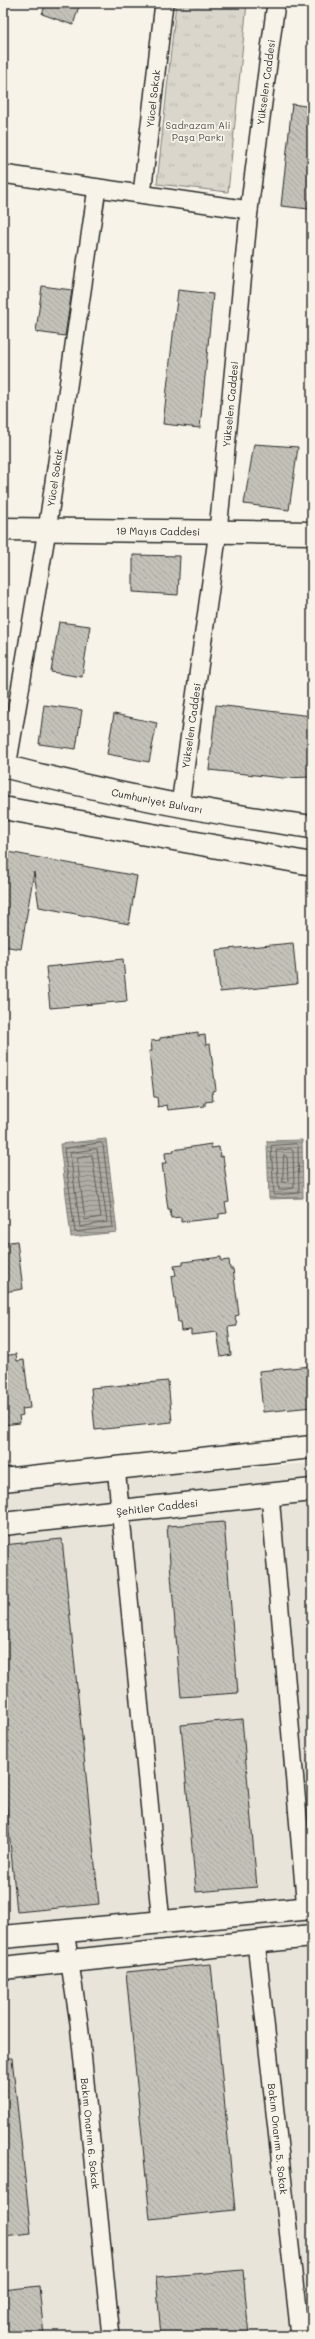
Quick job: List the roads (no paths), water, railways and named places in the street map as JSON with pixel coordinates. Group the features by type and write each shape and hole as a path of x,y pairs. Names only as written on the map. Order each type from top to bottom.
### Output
{"street":[{"name":"Yücel Sokak","path":"142,194 164,3"},
{"name":"Yükselen Caddesi","path":"180,805 218,531 249,210 276,3"},
{"path":"3,174 249,210"},
{"name":"Yücel Sokak","path":"5,767 47,530 97,188"},
{"name":"19 Mayıs Caddesi","path":"3,529 218,531 312,534"},
{"name":"Cumhuriyet Bulvarı","path":"5,767 86,787 250,819 312,827"},
{"path":"3,808 312,864"},
{"path":"3,1480 312,1447"},
{"path":"116,1467 122,1511 161,1922"},
{"name":"Şehitler Caddesi","path":"3,1524 312,1490"},
{"path":"3,1937 309,1909 270,1495"},
{"name":"Bakım Onarım 6. Sokak","path":"65,1931 79,2023 111,2336"},
{"path":"3,1968 312,1936"},
{"name":"Bakım Onarım 5. Sokak","path":"256,1942 300,2336"}],"water":[{"path":"106,1139 117,1232 71,1237 60,1144"},
{"path":"302,1140 303,1198 269,1199 267,1141"}],"park label":[{"name":"Sadrazam Ali Paşa Parkı","path":"198,130"}]}
